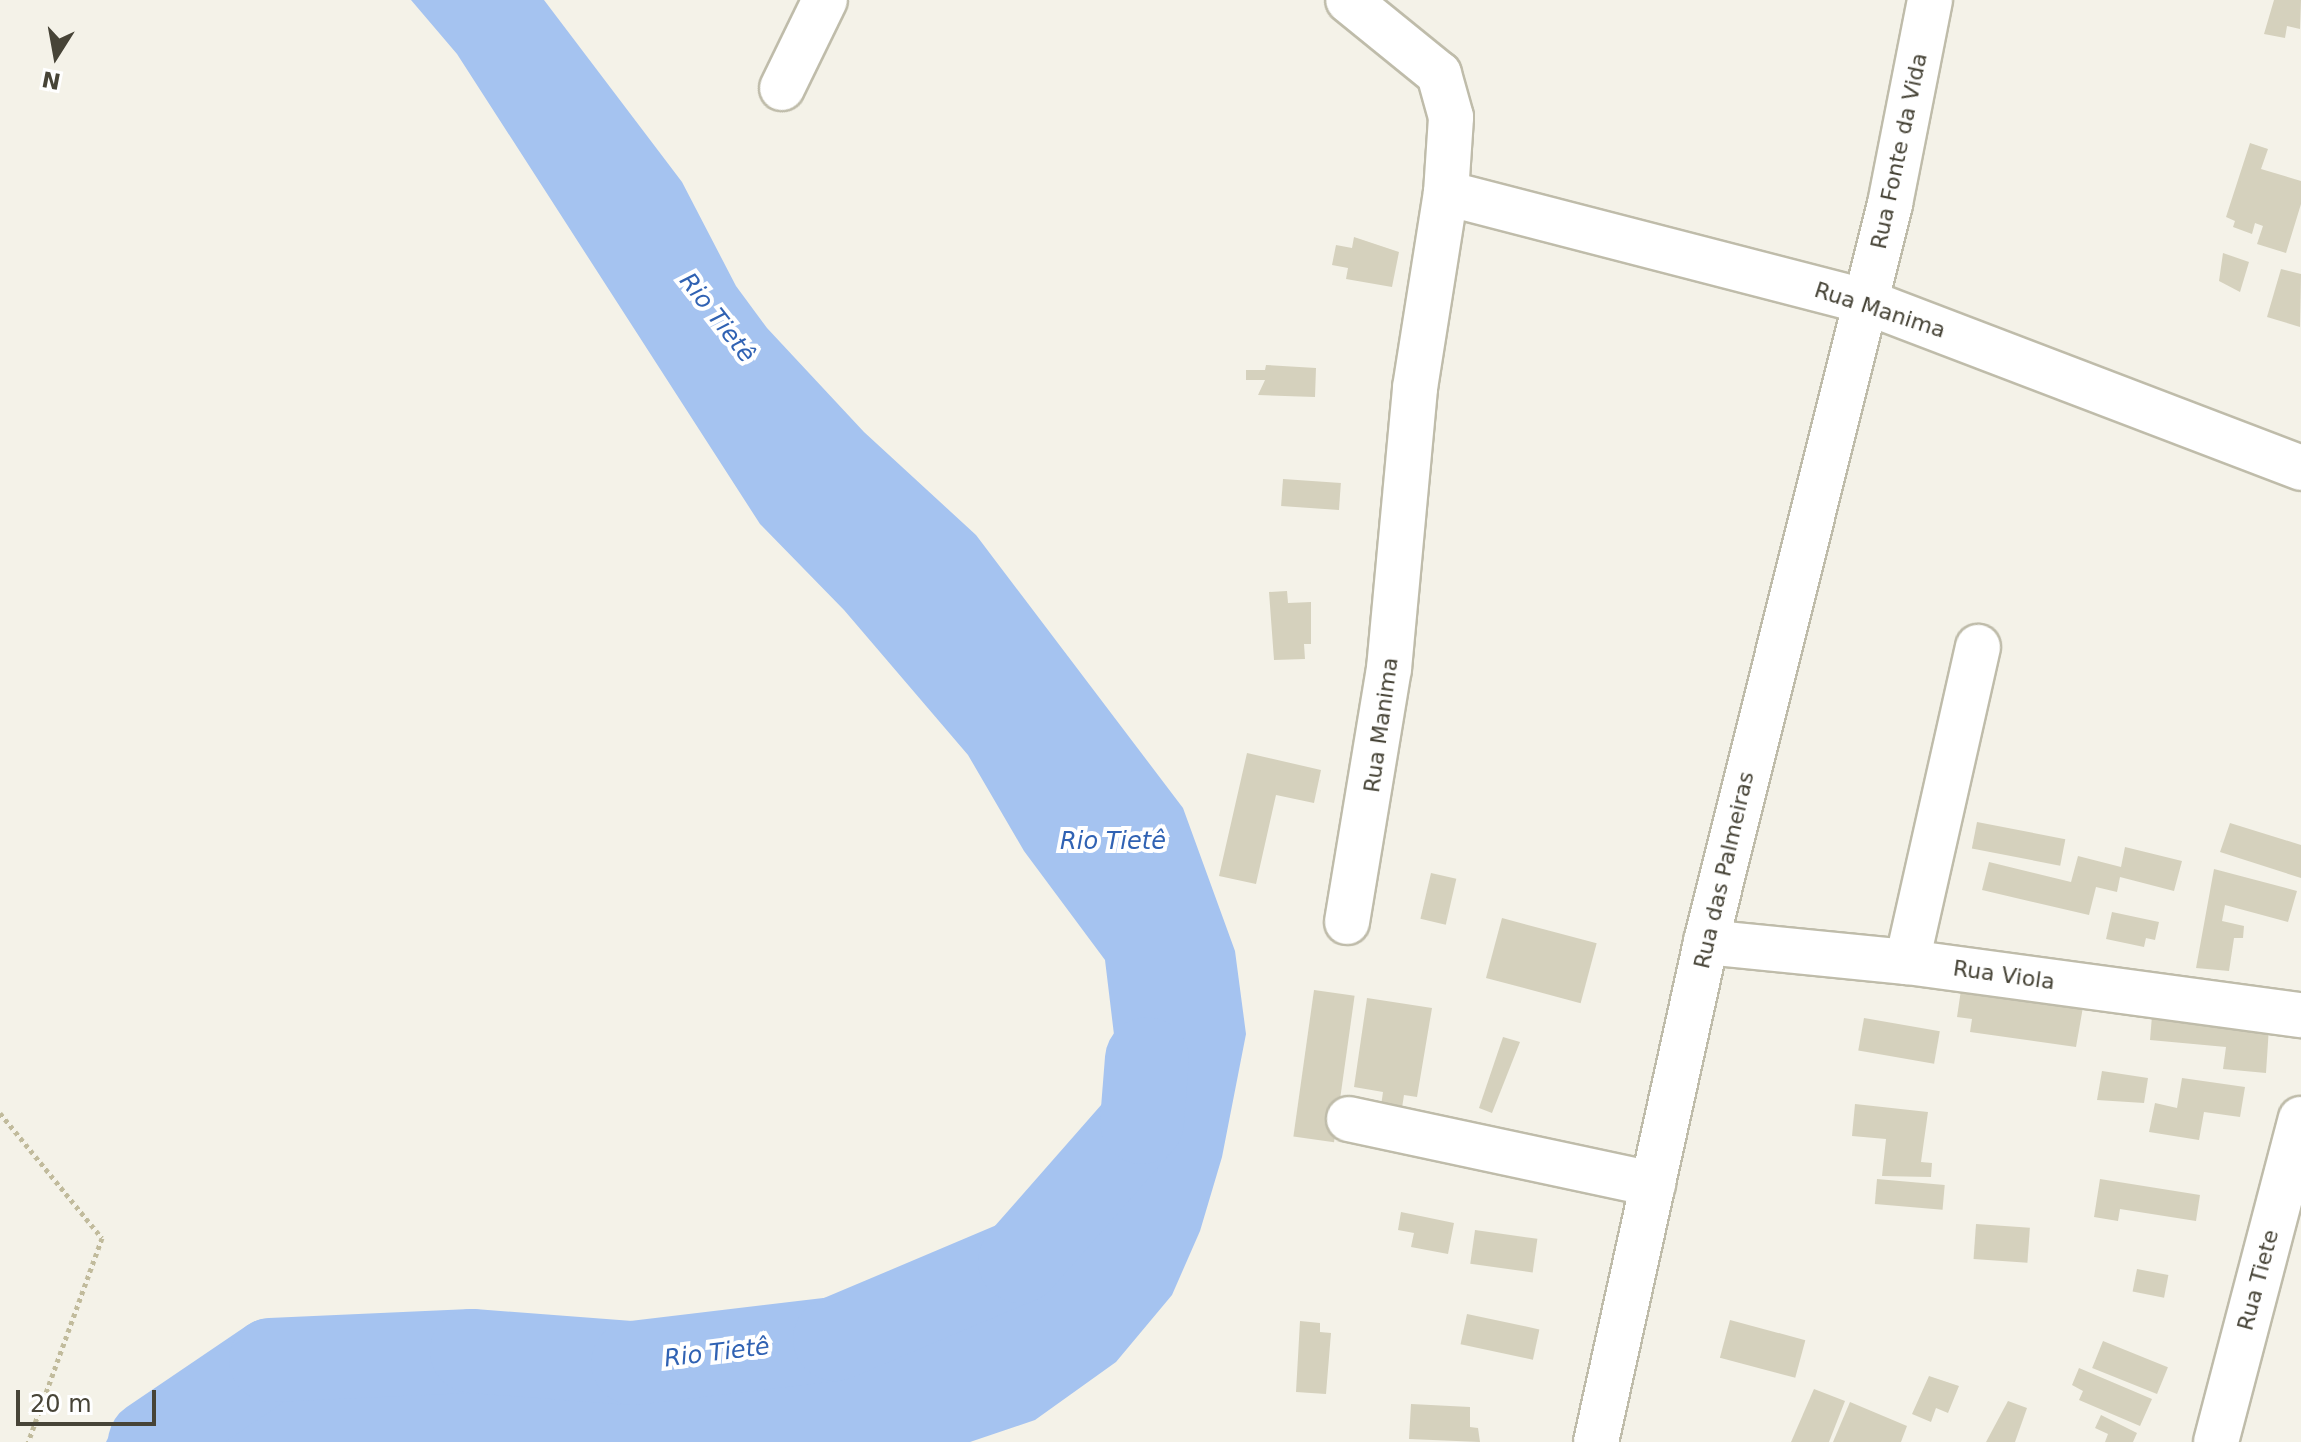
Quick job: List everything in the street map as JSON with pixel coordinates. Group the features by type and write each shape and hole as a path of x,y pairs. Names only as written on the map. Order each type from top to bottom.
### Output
{"street":[{"path":"782,88 825,0"},
{"name":"Rua Manima","path":"1347,922 1374,779 1400,584 1415,388 1446,193 1451,117 1439,74 1348,0"},
{"name":"Rua Fonte da Vida","path":"1864,301 1890,204 1930,0"},
{"name":"Rua Manima","path":"1446,193 1864,301 2301,468"},
{"name":"Rua das Palmeiras","path":"1596,1442 1706,942 1864,301"},
{"path":"1907,962 1978,647"},
{"name":"Rua Viola","path":"1706,942 1907,962 2301,1015"},
{"path":"1349,1119 1653,1184"},
{"name":"Rua Tiete","path":"2216,1442 2301,1119"}],"path":[{"path":"0,1113 102,1238 28,1442"}],"water":[{"name":"Rio Tietê","path":"411,0 544,0 682,182 736,286 767,328 864,432 976,535 1183,808 1235,951 1246,1034 1222,1157 1200,1231 1172,1295 1116,1362 1035,1420 970,1442 106,1442 117,1420 211,1377 287,1368 361,1390 489,1352 780,1362 1047,1256 1104,1185 1115,1043 1105,960 1024,851 968,755 844,610 760,524 457,54"}],"building":[{"path":"2274,0 2301,0 2300,29 2287,26 2285,38 2264,34"},
{"path":"2250,143 2268,149 2261,169 2301,181 2301,204 2286,253 2257,244 2263,226 2255,223 2252,234 2233,227 2235,221 2226,217"},
{"path":"1354,237 1399,252 1392,287 1346,279 1348,268 1332,265 1336,245 1352,248"},
{"path":"2223,253 2249,262 2240,292 2219,281"},
{"path":"2281,269 2301,274 2300,327 2267,317"},
{"path":"1266,365 1316,368 1315,397 1258,395 1265,380 1246,380 1246,370 1265,370"},
{"path":"1283,479 1341,483 1339,510 1281,506"},
{"path":"1287,591 1288,603 1311,602 1311,644 1304,644 1305,659 1274,660 1269,592"},
{"path":"1247,753 1321,770 1314,803 1276,795 1256,884 1219,876"},
{"path":"1977,822 2065,839 2060,866 1972,849"},
{"path":"2230,823 2301,845 2301,878 2220,852"},
{"path":"2125,847 2182,861 2174,891 2120,877 2117,892 2096,887 2089,915 1982,890 1989,862 2071,882 2078,856 2121,867"},
{"path":"2214,869 2297,891 2288,922 2225,905 2222,921 2244,926 2243,938 2234,938 2229,971 2196,968"},
{"path":"1431,873 1456,879 1446,925 1420,919"},
{"path":"2112,912 2159,922 2155,940 2146,938 2144,947 2106,939"},
{"path":"1502,918 1597,943 1581,1003 1486,978"},
{"path":"1314,990 1355,996 1334,1142 1293,1137"},
{"path":"1961,990 2083,1007 2076,1047 1970,1032 1972,1019 1957,1017"},
{"path":"1367,998 1432,1008 1417,1097 1404,1095 1402,1108 1381,1106 1383,1092 1354,1087"},
{"path":"2152,1016 2269,1027 2266,1073 2223,1069 2226,1047 2150,1040"},
{"path":"1864,1018 1940,1031 1934,1064 1858,1050"},
{"path":"1503,1037 1520,1042 1492,1113 1479,1108"},
{"path":"2102,1071 2148,1078 2144,1103 2097,1100"},
{"path":"2182,1078 2245,1087 2240,1117 2204,1112 2199,1140 2149,1132 2155,1103 2177,1108"},
{"path":"1855,1104 1928,1112 1921,1162 1932,1163 1931,1177 1882,1176 1886,1139 1852,1136"},
{"path":"1877,1179 1945,1185 1943,1210 1875,1204"},
{"path":"2100,1179 2200,1195 2196,1221 2120,1209 2118,1221 2094,1217"},
{"path":"1401,1212 1454,1223 1448,1254 1411,1247 1414,1233 1398,1230"},
{"path":"1976,1224 2030,1228 2027,1263 1974,1259"},
{"path":"1475,1230 1537,1239 1533,1272 1470,1264"},
{"path":"2137,1269 2168,1275 2164,1298 2133,1292"},
{"path":"1467,1314 1539,1329 1533,1360 1461,1344"},
{"path":"1730,1320 1805,1340 1795,1378 1720,1358"},
{"path":"1300,1321 1320,1323 1320,1332 1331,1333 1326,1394 1296,1392"},
{"path":"2103,1341 2168,1367 2157,1394 2092,1368"},
{"path":"2079,1368 2152,1399 2140,1426 2079,1400 2083,1391 2072,1385"},
{"path":"1929,1376 1959,1386 1948,1413 1936,1408 1931,1422 1912,1414"},
{"path":"1814,1389 1845,1401 1829,1442 1791,1442"},
{"path":"2008,1401 2027,1408 2015,1442 1986,1442"},
{"path":"1850,1402 1907,1426 1901,1442 1833,1442"},
{"path":"1411,1404 1470,1407 1470,1427 1478,1428 1480,1442 1409,1439"},
{"path":"2101,1415 2137,1433 2133,1442 2105,1442 2108,1434 2095,1428"}],"waterway":[{"name":"Rio Tietê","path":"150,1442 271,1360 472,1351 633,1363 835,1339 1020,1261 1142,1122 1147,1059"}]}
